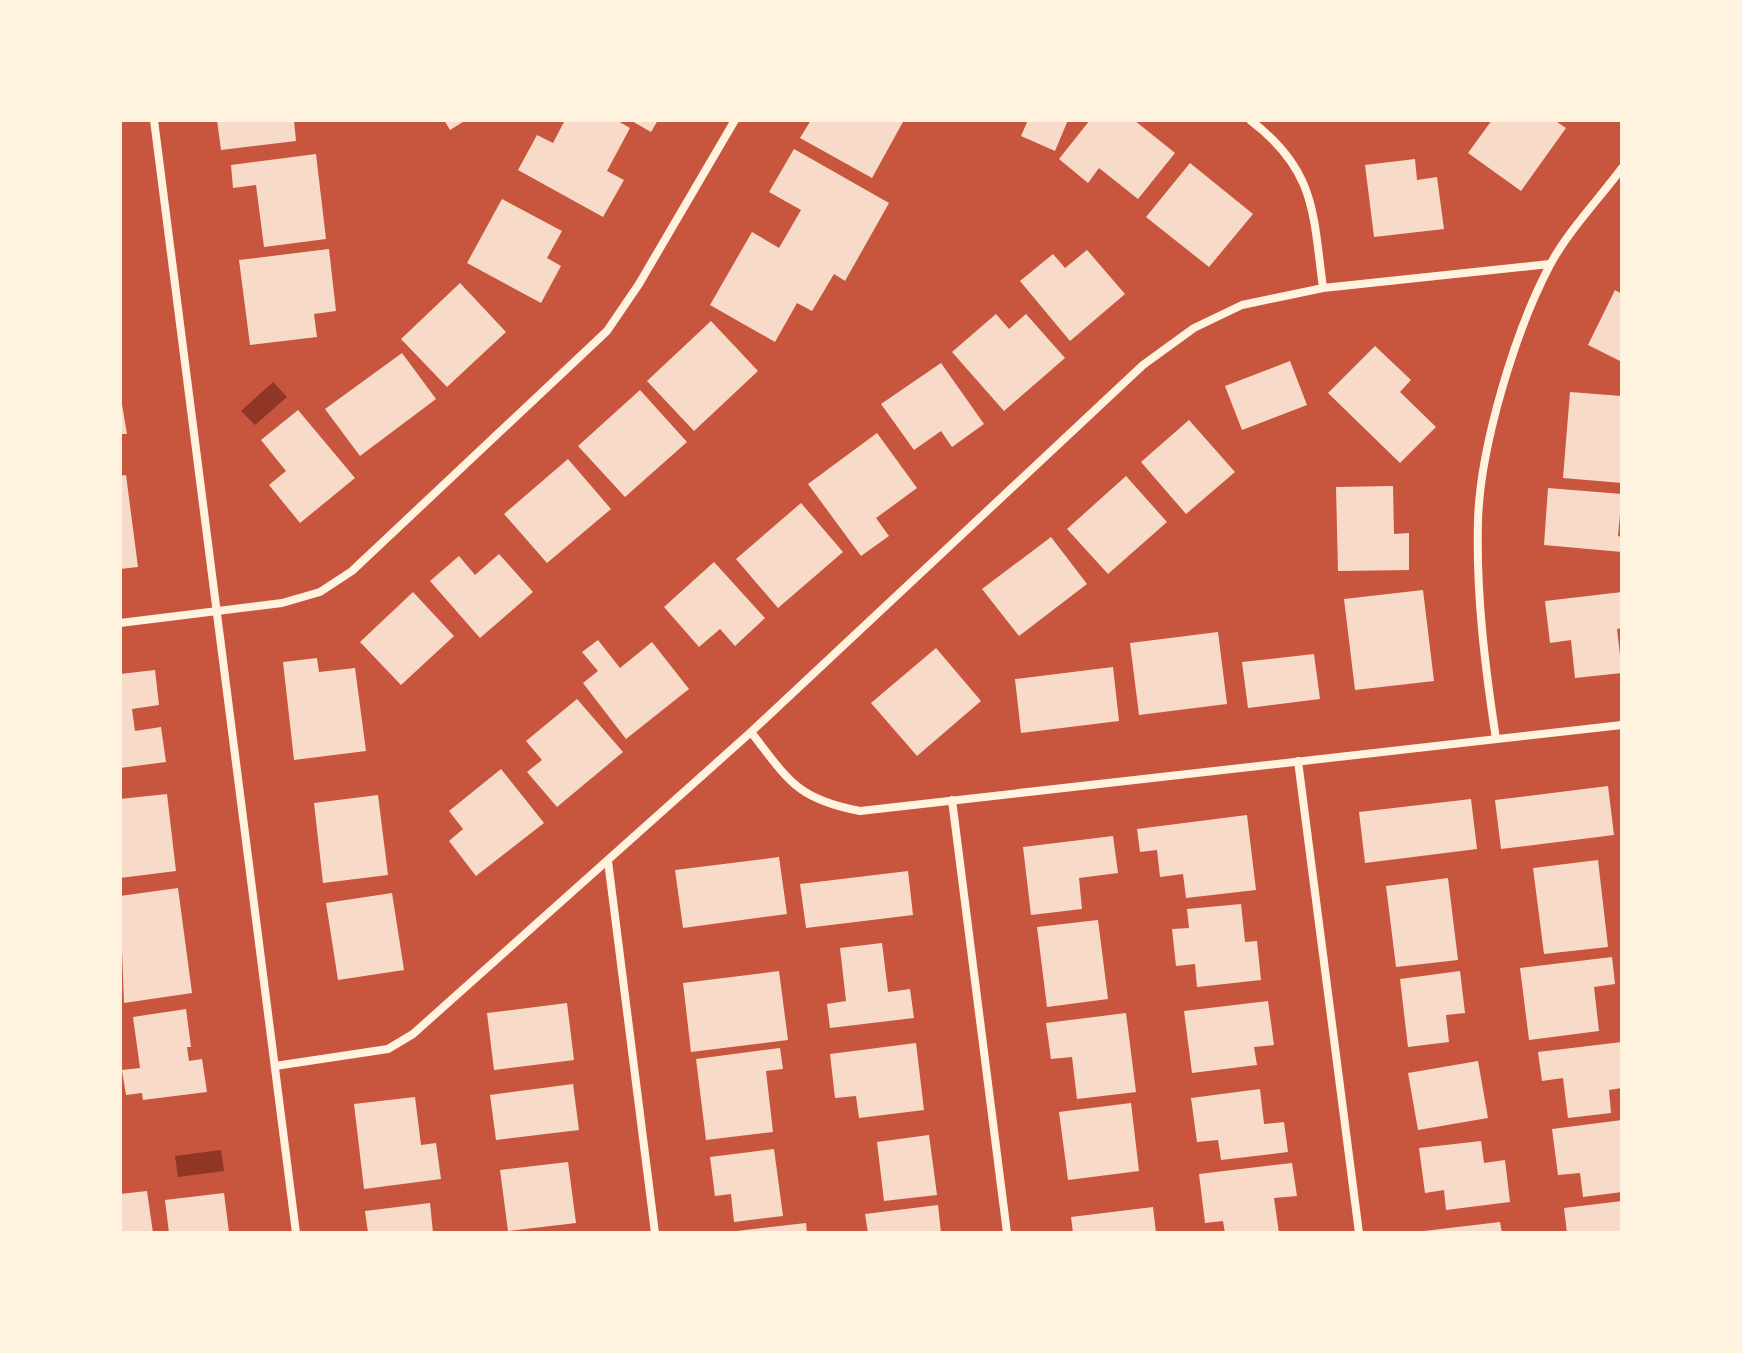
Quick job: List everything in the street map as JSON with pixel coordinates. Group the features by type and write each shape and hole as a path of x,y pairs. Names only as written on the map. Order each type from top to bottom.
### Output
{"street":[{"path":"154,120 296,1233"},
{"path":"120,623 295,599 320,592 352,571 607,331 639,284 735,120"},
{"path":"1250,120 1266,132 1301,172 1313,207 1323,288"},
{"path":"1496,739 1480,604 1478,519 1491,437 1515,351 1550,264 1622,168"},
{"path":"275,1066 388,1049 413,1034 751,732 1143,365 1194,328 1242,305 1323,288 1550,264"},
{"path":"751,732 795,788 823,804 860,811 1622,725"},
{"path":"1298,761 1359,1233"},
{"path":"952,800 1007,1233"},
{"path":"608,861 655,1233"}],"shaded area":[{"path":"273,382 287,397 255,425 241,411"},
{"path":"221,1150 224,1171 178,1177 175,1156"}],"building":[{"path":"217,120 294,120 296,141 221,150"},
{"path":"444,120 466,120 450,130"},
{"path":"565,120 616,120 630,128 607,171 624,180 603,217 518,170 537,135 553,143"},
{"path":"630,120 658,120 651,132"},
{"path":"811,120 904,120 872,178 800,138"},
{"path":"1028,120 1068,120 1055,151 1021,136"},
{"path":"1090,120 1134,120 1175,153 1138,199 1099,168 1088,183 1059,159"},
{"path":"1492,120 1554,120 1566,128 1521,191 1468,153"},
{"path":"794,149 889,203 845,281 834,274 812,311 797,303 775,342 710,305 752,232 779,248 801,210 769,192"},
{"path":"316,154 326,239 264,247 256,185 233,188 231,165"},
{"path":"1415,159 1417,180 1437,177 1444,229 1374,237 1365,165"},
{"path":"1190,163 1253,214 1209,267 1146,217"},
{"path":"502,199 562,231 547,258 561,266 541,303 467,263"},
{"path":"329,249 336,311 314,314 317,337 250,345 239,260"},
{"path":"1087,250 1125,294 1070,341 1020,281 1053,254 1065,268"},
{"path":"460,283 506,332 447,387 401,339"},
{"path":"1615,290 1622,294 1622,362 1588,345"},
{"path":"996,314 1009,329 1026,314 1065,358 1004,411 952,352"},
{"path":"711,321 758,371 694,431 647,381"},
{"path":"1375,346 1411,380 1400,392 1436,427 1400,463 1328,393"},
{"path":"402,353 436,399 360,456 325,409"},
{"path":"1290,361 1307,405 1242,430 1225,386"},
{"path":"941,363 984,424 952,447 941,431 914,450 881,404"},
{"path":"640,390 687,442 625,497 578,446"},
{"path":"1570,392 1622,396 1622,483 1563,478"},
{"path":"120,393 127,434 120,434"},
{"path":"298,410 355,478 300,523 269,485 286,471 261,440"},
{"path":"1189,420 1235,472 1186,514 1141,462"},
{"path":"877,433 917,488 876,518 889,536 861,556 808,484"},
{"path":"568,459 611,509 547,563 504,514"},
{"path":"126,475 138,567 120,569 120,476"},
{"path":"1126,476 1167,522 1108,574 1067,529"},
{"path":"1393,486 1394,534 1409,533 1409,570 1338,571 1336,487"},
{"path":"1548,488 1622,494 1618,536 1622,537 1622,552 1544,545"},
{"path":"801,503 843,552 778,608 736,559"},
{"path":"1051,537 1087,584 1019,636 982,589"},
{"path":"499,554 533,592 480,638 430,581 459,556 475,575"},
{"path":"714,562 765,618 735,646 720,629 699,647 664,607"},
{"path":"1423,590 1434,681 1355,690 1344,599"},
{"path":"413,592 454,636 401,685 360,642"},
{"path":"1622,592 1622,628 1617,629 1622,673 1575,678 1571,640 1550,643 1545,601"},
{"path":"1218,632 1227,704 1139,715 1130,643"},
{"path":"598,640 620,668 652,642 689,689 626,739 583,683 598,671 582,652"},
{"path":"936,648 981,701 917,756 871,703"},
{"path":"1314,654 1320,699 1248,708 1242,662"},
{"path":"317,658 319,672 355,668 366,751 294,760 283,662"},
{"path":"1113,667 1119,721 1021,733 1015,679"},
{"path":"155,670 159,705 132,709 135,731 161,727 166,762 120,768 120,674"},
{"path":"577,699 623,752 557,807 527,772 542,760 526,741"},
{"path":"501,769 544,823 476,876 449,841 463,829 449,811"},
{"path":"1608,786 1614,835 1501,849 1495,800"},
{"path":"167,794 176,871 120,878 120,799"},
{"path":"378,795 388,875 323,883 314,803"},
{"path":"1471,799 1477,849 1365,863 1359,812"},
{"path":"1247,815 1256,890 1186,898 1183,874 1160,877 1157,850 1140,852 1137,829"},
{"path":"1113,836 1118,873 1079,878 1082,909 1031,915 1023,847"},
{"path":"779,857 787,914 683,928 675,870"},
{"path":"1598,860 1608,947 1544,954 1533,868"},
{"path":"908,871 913,915 806,928 800,884"},
{"path":"1448,878 1458,960 1396,967 1386,886"},
{"path":"178,888 192,993 124,1003 120,896"},
{"path":"392,893 404,970 338,980 326,903"},
{"path":"1241,904 1245,942 1257,941 1261,980 1197,987 1195,964 1176,966 1172,929 1189,928 1187,909"},
{"path":"1098,920 1108,999 1047,1007 1037,927"},
{"path":"882,943 888,992 910,989 914,1018 830,1028 827,1004 846,1001 840,948"},
{"path":"1612,957 1615,984 1594,987 1599,1031 1529,1040 1520,968"},
{"path":"779,971 788,1040 691,1052 683,983"},
{"path":"1460,971 1465,1013 1446,1015 1449,1042 1408,1047 1400,979"},
{"path":"1268,1001 1274,1045 1254,1047 1257,1065 1192,1073 1184,1011"},
{"path":"567,1003 574,1060 494,1070 487,1013"},
{"path":"186,1009 191,1047 187,1047 189,1061 202,1059 207,1092 143,1100 142,1093 126,1095 122,1070 140,1068 133,1017"},
{"path":"1126,1013 1136,1092 1077,1099 1072,1057 1051,1059 1046,1023"},
{"path":"1622,1042 1622,1088 1609,1090 1611,1113 1568,1118 1563,1078 1542,1081 1538,1052"},
{"path":"916,1043 924,1110 859,1118 856,1096 835,1098 830,1054"},
{"path":"780,1048 783,1069 766,1071 773,1132 706,1140 696,1059"},
{"path":"1478,1061 1488,1118 1418,1130 1408,1073"},
{"path":"573,1084 579,1130 496,1140 490,1095"},
{"path":"1260,1089 1264,1124 1284,1122 1288,1152 1221,1160 1218,1140 1197,1142 1191,1098"},
{"path":"415,1097 421,1145 436,1143 441,1179 364,1189 354,1104"},
{"path":"1131,1103 1139,1171 1068,1180 1059,1112"},
{"path":"1622,1120 1622,1192 1583,1197 1580,1173 1558,1175 1552,1129"},
{"path":"929,1135 937,1195 884,1201 877,1142"},
{"path":"1481,1141 1484,1163 1505,1160 1510,1202 1446,1210 1444,1190 1425,1193 1419,1148"},
{"path":"774,1149 783,1216 734,1222 731,1194 715,1196 710,1157"},
{"path":"568,1162 576,1223 508,1231 500,1170"},
{"path":"1292,1163 1297,1196 1274,1198 1279,1233 1225,1233 1223,1221 1205,1223 1199,1174"},
{"path":"147,1191 153,1233 120,1233 120,1194"},
{"path":"224,1193 229,1233 169,1233 165,1200"},
{"path":"1622,1201 1622,1233 1567,1233 1564,1208"},
{"path":"430,1203 433,1233 368,1233 365,1211"},
{"path":"938,1205 941,1233 868,1233 865,1214"},
{"path":"1153,1207 1156,1233 1073,1233 1071,1217"},
{"path":"1500,1222 1502,1233 1424,1233 1424,1231"},
{"path":"806,1223 807,1233 737,1233 737,1231"}]}
